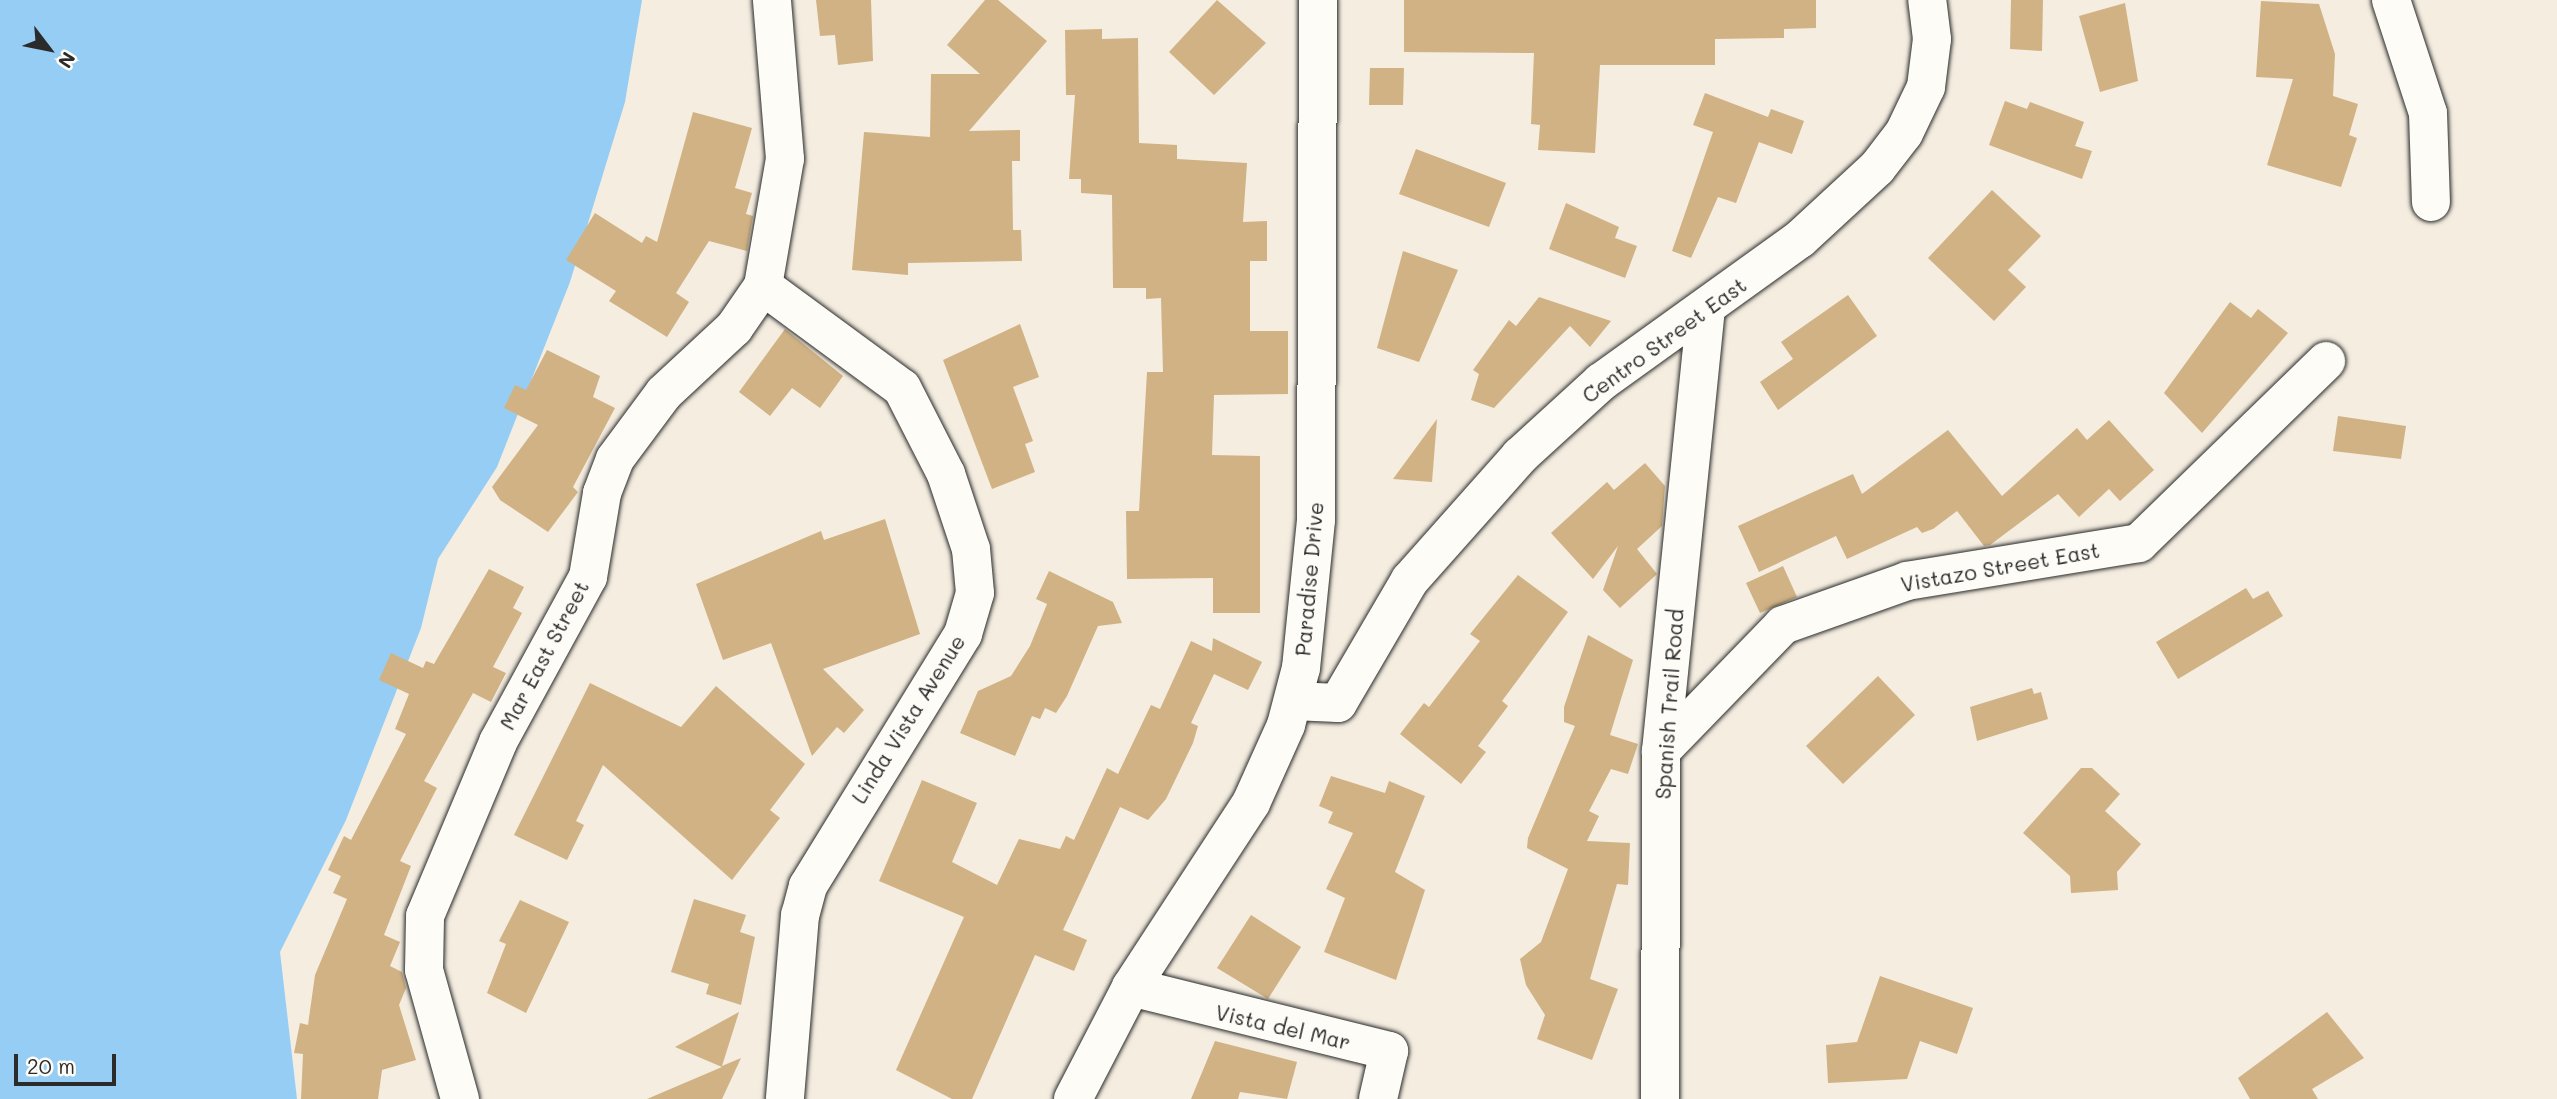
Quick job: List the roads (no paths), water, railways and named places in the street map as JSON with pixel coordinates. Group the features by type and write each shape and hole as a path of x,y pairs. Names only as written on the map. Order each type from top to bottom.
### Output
{"street":[{"name":"Mar East Street","path":"460,1099 424,970 425,916 435,884 498,742 588,577 602,493 615,458 655,402 734,328 763,286 785,159 772,0"},
{"name":"Paradise Drive","path":"1073,1099 1131,987 1251,803 1293,701 1307,633 1316,520 1318,0"},
{"name":"Centro Street East","path":"1293,701 1338,703 1410,580 1495,482 1601,382 1706,310 1832,213 1904,133 1931,62 1927,0"},
{"path":"2391,0 2428,113 2431,202"},
{"name":"Linda Vista Avenue","path":"763,286 902,388 946,474 971,549 975,593 963,634 808,886 800,915 785,1099"},
{"name":"Spanish Trail Road","path":"1660,1099 1661,751 1706,310"},
{"name":"Vistazo Street East","path":"1661,751 1783,625 1907,581 2139,542 2326,361"},
{"name":"Vista del Mar","path":"1131,987 1389,1051 1378,1099"}],"water":[{"path":"0,0 642,0 625,102 570,282 497,467 438,559 421,628 346,820 280,952 297,1099 0,1099"}]}
